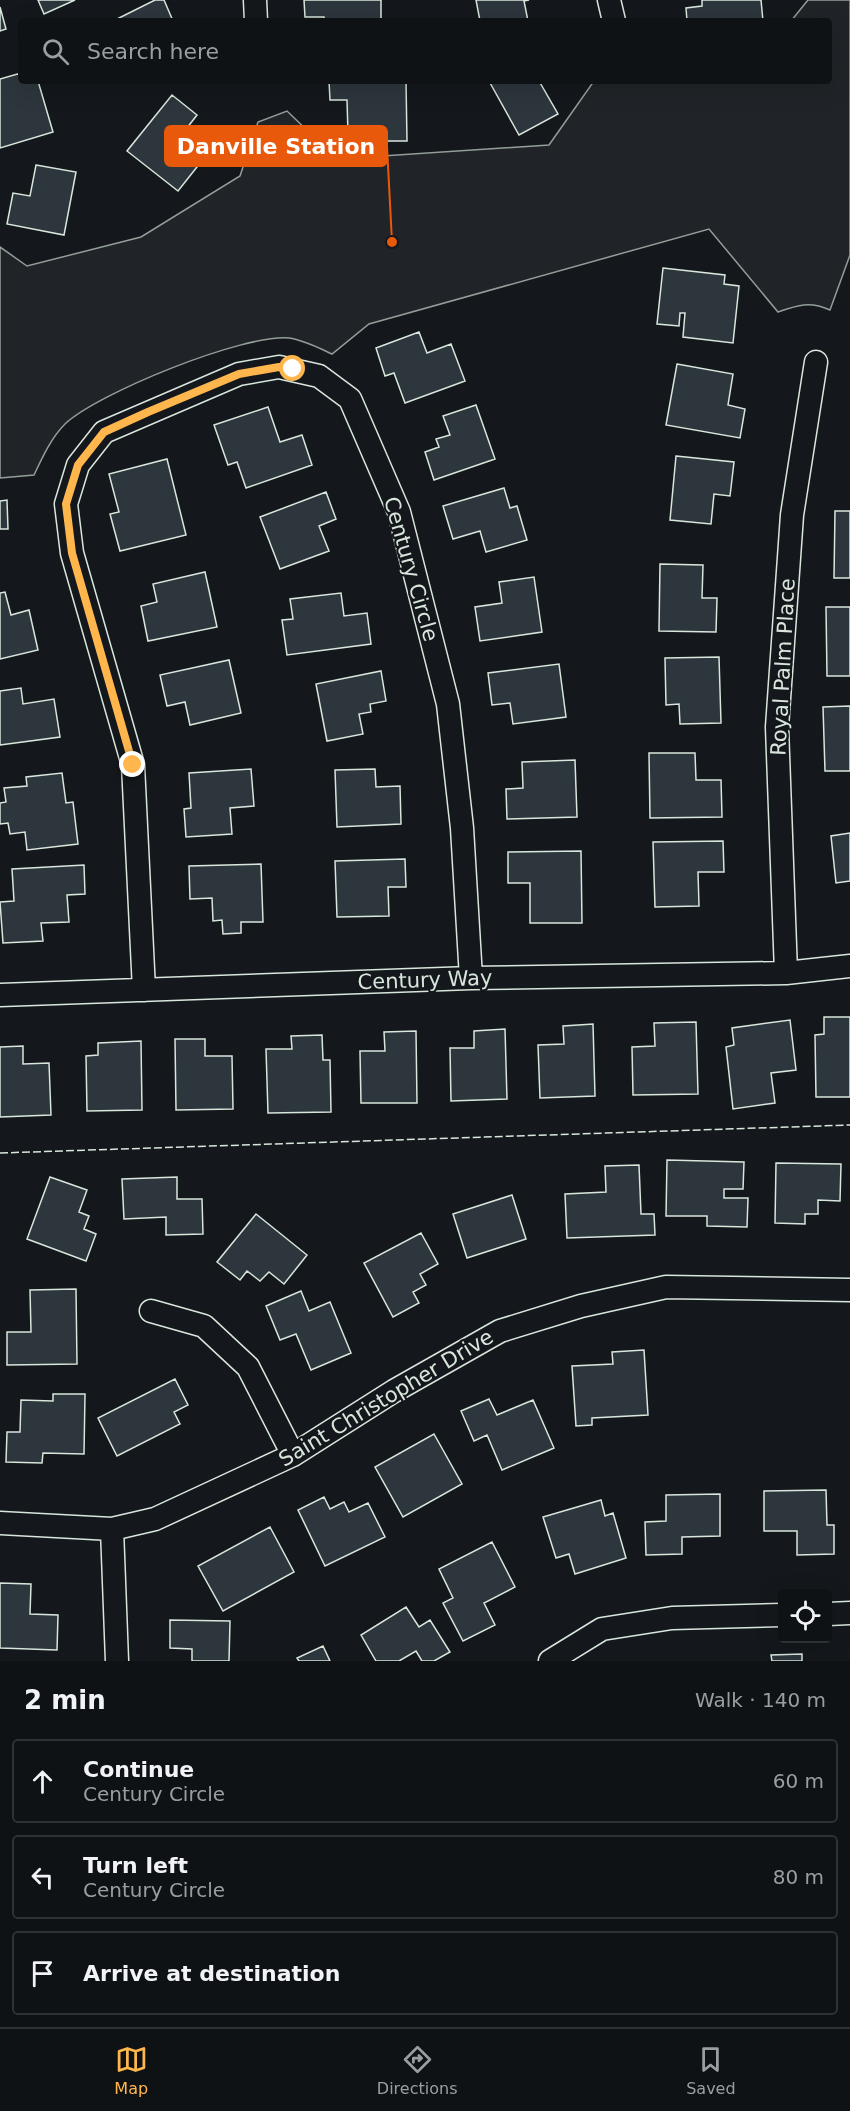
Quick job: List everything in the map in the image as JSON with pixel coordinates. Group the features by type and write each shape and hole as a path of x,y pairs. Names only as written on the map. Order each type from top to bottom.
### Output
{"street":[{"path":"255,0 256,18"},
{"path":"609,0 613,18"},
{"name":"Royal Palm Place","path":"786,973 777,727 792,515 816,362"},
{"name":"Century Circle","path":"144,990 133,765 72,553 66,504 78,465 104,432 239,374 279,367 318,376 350,399 399,513 448,704 462,828 471,978"},
{"name":"Century Way","path":"0,995 471,978 786,973 850,966"},
{"name":"Saint Christopher Drive","path":"0,1523 112,1529 155,1519 192,1504 293,1455 394,1391 500,1331 581,1306 666,1287 850,1290"},
{"path":"152,1311 204,1326 248,1367 293,1455"},
{"path":"112,1529 117,1661"},
{"path":"832,1614 850,1613"},
{"path":"550,1661 602,1629 672,1618 778,1615"}],"shaded area":[{"path":"808,0 850,0 850,255 830,310 804,305 778,312 709,229 369,324 332,354 306,342 289,338 268,339 239,345 207,355 138,382 82,411 55,435 34,475 0,478 0,247 27,266 141,237 240,176 258,122 287,111 337,159 549,145 592,84 832,84 832,18 793,18"}],"building":[{"path":"38,0 75,0 44,14"},
{"path":"155,0 164,0 172,18 119,18"},
{"path":"304,0 381,0 381,18 305,17"},
{"path":"476,0 529,0 524,1 527,18 479,18"},
{"path":"702,0 761,0 763,18 687,18 686,8 702,6"},
{"path":"0,7 6,29 0,31"},
{"path":"18,74 18,84 39,84 53,132 0,148 0,79"},
{"path":"329,84 406,84 407,141 378,141 378,133 348,134 347,100 330,100"},
{"path":"491,84 541,84 558,114 519,135"},
{"path":"172,95 197,115 183,133 208,153 178,191 127,151"},
{"path":"36,165 76,172 64,235 7,224 13,193 30,196"},
{"path":"663,268 725,275 724,284 739,286 733,343 683,337 685,313 680,313 679,326 657,324"},
{"path":"419,332 427,353 451,344 465,381 405,403 394,373 385,376 376,348"},
{"path":"677,364 733,374 728,405 745,409 740,438 666,425"},
{"path":"476,405 495,459 434,480 425,452 439,447 436,439 450,435 443,416"},
{"path":"268,407 280,442 302,435 312,465 246,488 237,462 228,465 214,425"},
{"path":"676,456 734,462 730,496 714,494 711,524 670,520"},
{"path":"167,459 186,535 120,551 110,514 119,512 109,474"},
{"path":"504,488 510,508 517,506 527,540 486,552 480,531 453,539 443,506"},
{"path":"326,492 336,519 319,526 329,551 280,569 260,517"},
{"path":"7,500 8,529 0,529 0,501"},
{"path":"835,511 850,511 850,578 834,578"},
{"path":"660,564 703,565 702,598 717,598 716,632 659,631"},
{"path":"205,572 217,627 148,641 141,606 157,602 153,584"},
{"path":"534,577 542,632 480,641 475,607 502,603 499,582"},
{"path":"5,592 11,615 29,610 38,650 0,659 0,593"},
{"path":"341,593 344,616 367,613 371,644 287,655 282,620 293,619 290,599"},
{"path":"826,607 850,607 850,676 827,676"},
{"path":"719,657 721,723 680,724 679,704 666,705 665,658"},
{"path":"229,660 241,713 190,725 185,702 167,706 160,675"},
{"path":"559,664 566,717 513,724 510,703 492,705 488,673"},
{"path":"381,671 386,701 370,704 371,712 359,714 363,734 327,741 316,684"},
{"path":"21,688 23,704 54,699 60,737 0,745 0,691"},
{"path":"850,706 850,771 825,771 823,707"},
{"path":"649,753 695,753 696,780 721,780 722,817 650,818"},
{"path":"575,760 577,817 507,819 506,789 523,788 522,762"},
{"path":"251,769 254,806 230,808 232,834 186,837 184,809 191,808 189,773"},
{"path":"375,769 376,787 400,786 401,824 337,827 335,770"},
{"path":"62,773 66,803 73,802 78,844 27,850 25,832 10,834 8,823 0,824 0,803 6,802 4,788 27,786 26,777"},
{"path":"850,833 850,881 836,883 831,836"},
{"path":"723,841 724,872 698,872 699,906 655,907 653,842"},
{"path":"581,851 582,923 530,923 530,883 508,883 508,852"},
{"path":"405,859 406,887 388,887 389,916 337,917 335,861"},
{"path":"261,864 263,922 241,922 241,933 223,934 222,920 213,921 212,898 190,899 189,866"},
{"path":"84,865 85,894 67,895 69,922 41,923 43,941 3,943 0,902 14,901 12,869"},
{"path":"824,1017 850,1017 850,1097 816,1097 815,1035 824,1034"},
{"path":"790,1020 796,1070 771,1073 775,1103 733,1109 726,1047 734,1045 732,1028"},
{"path":"696,1022 698,1094 633,1095 632,1047 655,1046 654,1023"},
{"path":"593,1024 595,1096 540,1098 538,1045 564,1044 563,1026"},
{"path":"505,1029 507,1099 451,1101 450,1048 474,1048 474,1031"},
{"path":"416,1031 417,1103 361,1103 360,1051 385,1051 384,1032"},
{"path":"322,1035 323,1060 330,1060 331,1112 268,1113 266,1049 292,1049 291,1036"},
{"path":"175,1039 205,1039 205,1056 232,1056 233,1109 176,1110"},
{"path":"141,1041 142,1110 87,1111 86,1056 98,1055 98,1043"},
{"path":"23,1046 23,1064 49,1063 51,1115 0,1117 0,1047"},
{"path":"667,1160 744,1162 743,1189 724,1189 724,1198 748,1198 747,1227 707,1226 707,1216 666,1216"},
{"path":"776,1163 841,1164 840,1201 818,1200 818,1214 805,1214 805,1224 775,1223"},
{"path":"639,1165 641,1214 654,1214 655,1235 567,1238 565,1194 606,1192 605,1166"},
{"path":"50,1177 87,1190 79,1212 89,1216 84,1229 96,1234 86,1261 27,1239"},
{"path":"177,1177 177,1199 202,1199 203,1234 166,1235 166,1217 124,1219 122,1179"},
{"path":"512,1195 526,1239 467,1258 453,1214"},
{"path":"256,1214 307,1255 284,1284 269,1272 260,1281 247,1271 240,1280 217,1262"},
{"path":"421,1233 438,1264 420,1274 426,1285 413,1292 419,1303 393,1317 364,1263"},
{"path":"76,1289 77,1364 7,1365 7,1332 31,1332 30,1290"},
{"path":"301,1291 309,1311 330,1302 351,1353 311,1370 296,1334 280,1340 266,1306"},
{"path":"644,1350 648,1415 592,1418 592,1425 576,1426 572,1366 613,1364 612,1352"},
{"path":"175,1379 188,1405 174,1412 180,1424 117,1456 98,1418"},
{"path":"53,1394 85,1394 84,1454 43,1453 42,1463 6,1462 7,1432 20,1432 21,1400 53,1401"},
{"path":"489,1399 497,1415 533,1400 554,1448 502,1470 487,1435 474,1441 461,1411"},
{"path":"434,1434 462,1484 403,1517 375,1467"},
{"path":"826,1490 827,1525 834,1525 834,1554 797,1555 797,1531 764,1531 764,1491"},
{"path":"720,1494 720,1536 682,1537 682,1554 646,1555 645,1522 666,1521 666,1495"},
{"path":"324,1497 330,1509 344,1502 349,1512 368,1503 385,1537 325,1566 298,1510"},
{"path":"601,1500 605,1516 613,1513 626,1558 575,1574 569,1554 556,1558 543,1517"},
{"path":"270,1527 294,1572 223,1611 198,1566"},
{"path":"492,1542 515,1587 484,1603 495,1625 463,1641 443,1603 453,1598 439,1569"},
{"path":"0,1583 31,1584 30,1614 58,1615 57,1650 0,1648"},
{"path":"406,1607 419,1627 430,1620 450,1652 434,1661 422,1661 416,1651 399,1661 376,1661 361,1635"},
{"path":"170,1620 230,1621 229,1661 192,1661 192,1649 170,1648"},
{"path":"323,1646 330,1661 299,1661 297,1658"},
{"path":"802,1654 802,1661 772,1661 771,1655"}],"fence":[{"path":"0,1153 850,1125"}],"place":[{"name":"Danville Station","path":"392,242"}],"route":[{"path":"133,765 72,553 66,504 78,465 104,432 148,412 239,374 279,367 293,369"}]}
